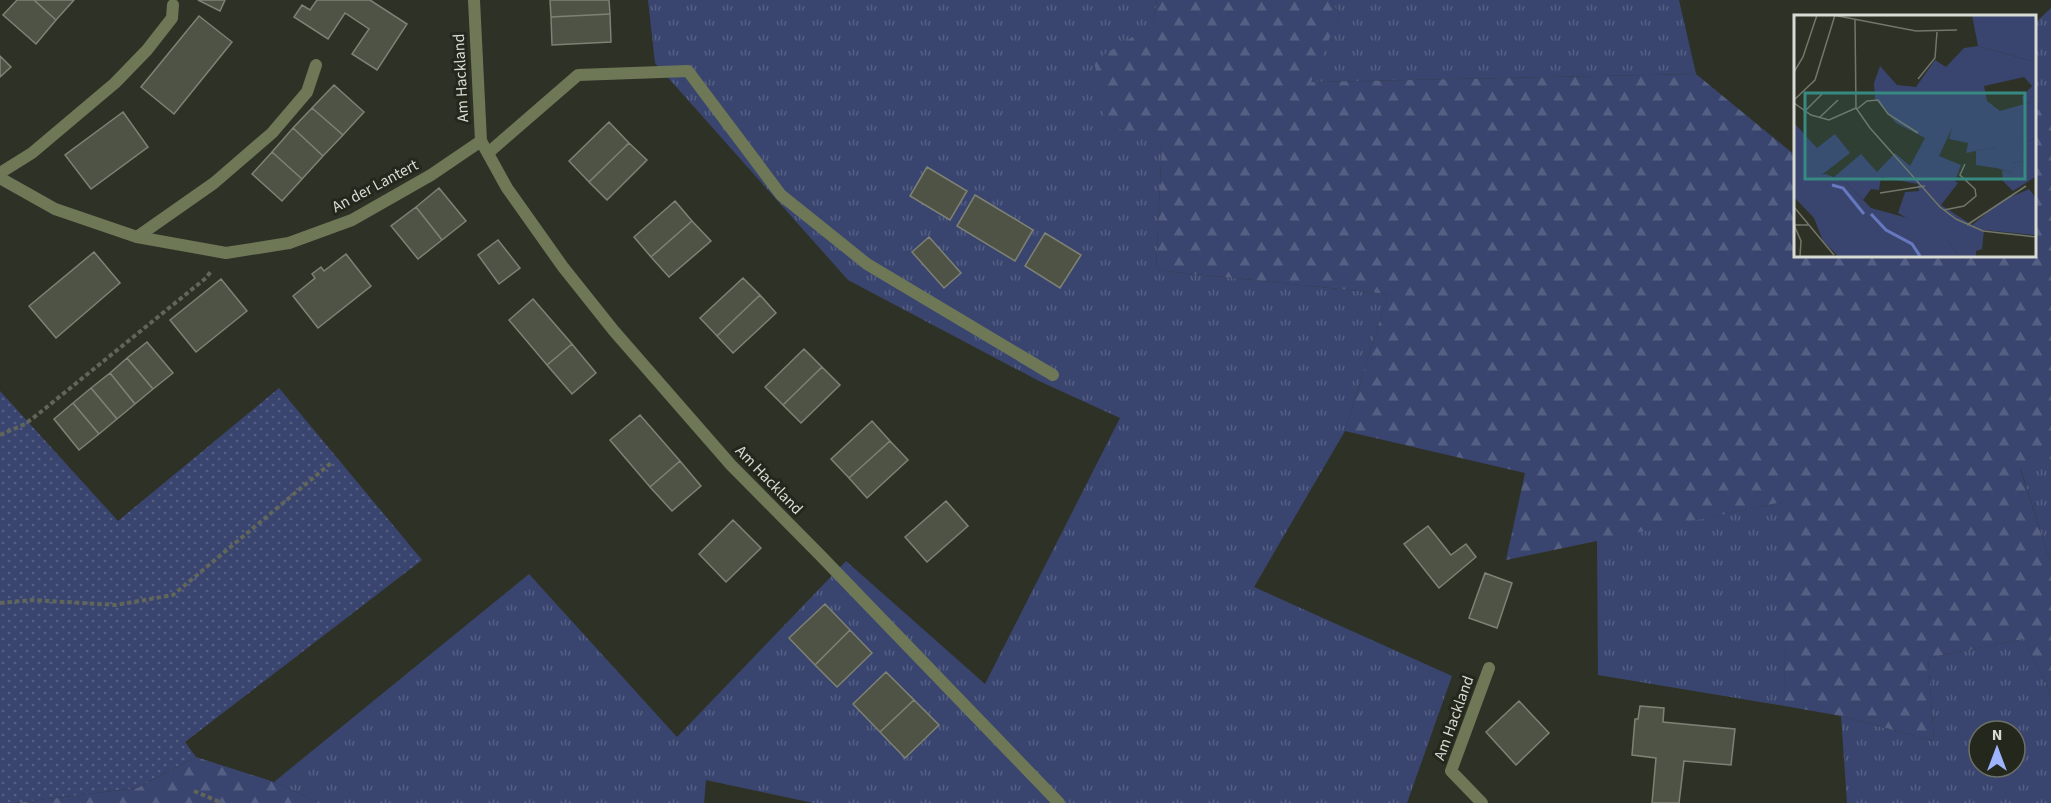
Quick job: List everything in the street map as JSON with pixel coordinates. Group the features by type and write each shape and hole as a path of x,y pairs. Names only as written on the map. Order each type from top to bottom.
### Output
{"street":[{"name":"Am Hackland","path":"474,0 481,141 507,188 563,267 614,331 731,465 1059,803"},
{"path":"0,173 32,153 115,83 147,50 172,18 172,5"},
{"path":"136,237 214,183 272,133 307,92 316,65"},
{"path":"488,153 578,75 688,71 781,195 867,264 1053,375"},
{"name":"An der Lantert","path":"0,178 55,209 136,237 226,253 289,243 352,220 431,175 481,141"},
{"name":"Am Hackland","path":"1482,803 1451,771 1489,668"}],"path":[{"path":"0,435 25,424 37,415 206,278 226,253"},
{"path":"0,603 32,600 116,605 173,595 331,463"},
{"path":"194,791 222,803"}],"green space":[{"path":"648,0 1157,0 1153,24 1162,141 1156,270 1388,294 1345,431 1254,587 1452,676 1407,803 813,803 706,780 704,803 321,803 274,782 529,574 677,737 846,561 985,684 1120,418 1039,381 848,280 655,63"},
{"path":"1157,0 1330,0 1340,14 1311,82 1696,74 1794,154 1794,256 2036,256 2036,111 2051,106 2051,459 2020,468 2051,564 2051,693 2024,639 1928,658 1934,741 1841,716 1785,706 1782,502 1506,560 1525,473 1345,431 1388,294 1156,270 1162,141 1107,126 1094,61 1153,24"},
{"path":"1330,0 1679,0 1696,74 1310,82 1340,14"},
{"path":"2051,8 2051,106 2037,111 2036,107 2036,22"},
{"path":"279,388 422,560 185,742 196,757 137,788 0,803 0,391 118,521"},
{"path":"2051,459 2051,564 2020,467"},
{"path":"1783,502 1785,706 1598,675 1597,540"},
{"path":"2024,639 2051,693 2051,803 1847,803 1841,716 1934,741 1928,658"},
{"path":"196,757 274,782 321,803 14,803 137,788"}],"building":[{"path":"17,0 34,0 56,20 36,44 3,15"},
{"path":"34,0 74,0 56,20"},
{"path":"198,0 225,0 220,11"},
{"path":"317,0 370,0 407,24 377,70 352,54 369,29 345,13 328,39 294,17 302,5 310,10"},
{"path":"550,0 609,0 610,14 551,17"},
{"path":"610,14 611,42 552,45 551,17"},
{"path":"199,16 232,42 174,114 141,87"},
{"path":"0,56 11,67 0,77"},
{"path":"334,85 364,112 343,135 312,108"},
{"path":"312,108 343,135 323,156 293,128"},
{"path":"123,112 148,147 91,189 65,155"},
{"path":"609,122 629,143 589,182 569,161"},
{"path":"293,128 323,156 302,179 272,152"},
{"path":"629,143 647,160 607,200 589,182"},
{"path":"272,152 302,179 282,201 252,174"},
{"path":"927,167 967,191 950,220 910,196"},
{"path":"439,188 466,221 442,240 416,207"},
{"path":"975,195 1033,230 1015,261 957,226"},
{"path":"675,201 692,221 651,257 634,237"},
{"path":"416,207 442,240 418,259 391,226"},
{"path":"692,221 711,241 669,277 651,257"},
{"path":"1045,233 1081,255 1060,288 1025,266"},
{"path":"929,237 961,273 944,288 912,252"},
{"path":"498,240 520,268 499,284 478,255"},
{"path":"94,252 120,283 56,338 29,306"},
{"path":"346,254 371,286 318,328 293,296 315,278 312,274 321,267 324,271"},
{"path":"743,278 760,295 717,336 700,318"},
{"path":"221,279 247,311 196,352 170,320"},
{"path":"760,295 776,313 733,353 717,336"},
{"path":"533,299 572,344 547,365 509,320"},
{"path":"147,342 173,373 153,389 127,358"},
{"path":"572,344 596,373 572,394 547,365"},
{"path":"804,349 822,367 783,405 765,387"},
{"path":"127,358 153,389 135,404 110,373"},
{"path":"822,367 840,385 801,423 783,405"},
{"path":"110,373 135,404 117,419 91,388"},
{"path":"91,388 117,419 99,434 73,403"},
{"path":"73,403 99,434 79,450 54,419"},
{"path":"640,415 680,461 650,487 610,440"},
{"path":"872,421 890,441 849,478 831,459"},
{"path":"890,441 908,460 867,498 849,478"},
{"path":"680,461 701,486 672,511 650,487"},
{"path":"946,501 968,526 927,562 905,537"},
{"path":"733,520 761,548 726,582 699,554"},
{"path":"1428,526 1451,555 1466,544 1476,557 1439,588 1404,544"},
{"path":"1485,573 1512,583 1497,628 1469,618"},
{"path":"825,604 850,630 815,665 789,638"},
{"path":"850,630 872,653 837,687 815,665"},
{"path":"886,672 914,700 880,732 853,704"},
{"path":"914,700 939,725 905,758 880,732"},
{"path":"1519,701 1549,733 1516,765 1486,732"},
{"path":"1640,706 1664,708 1663,722 1735,729 1731,765 1684,761 1679,803 1652,803 1656,758 1632,755 1635,719 1638,719"}]}
